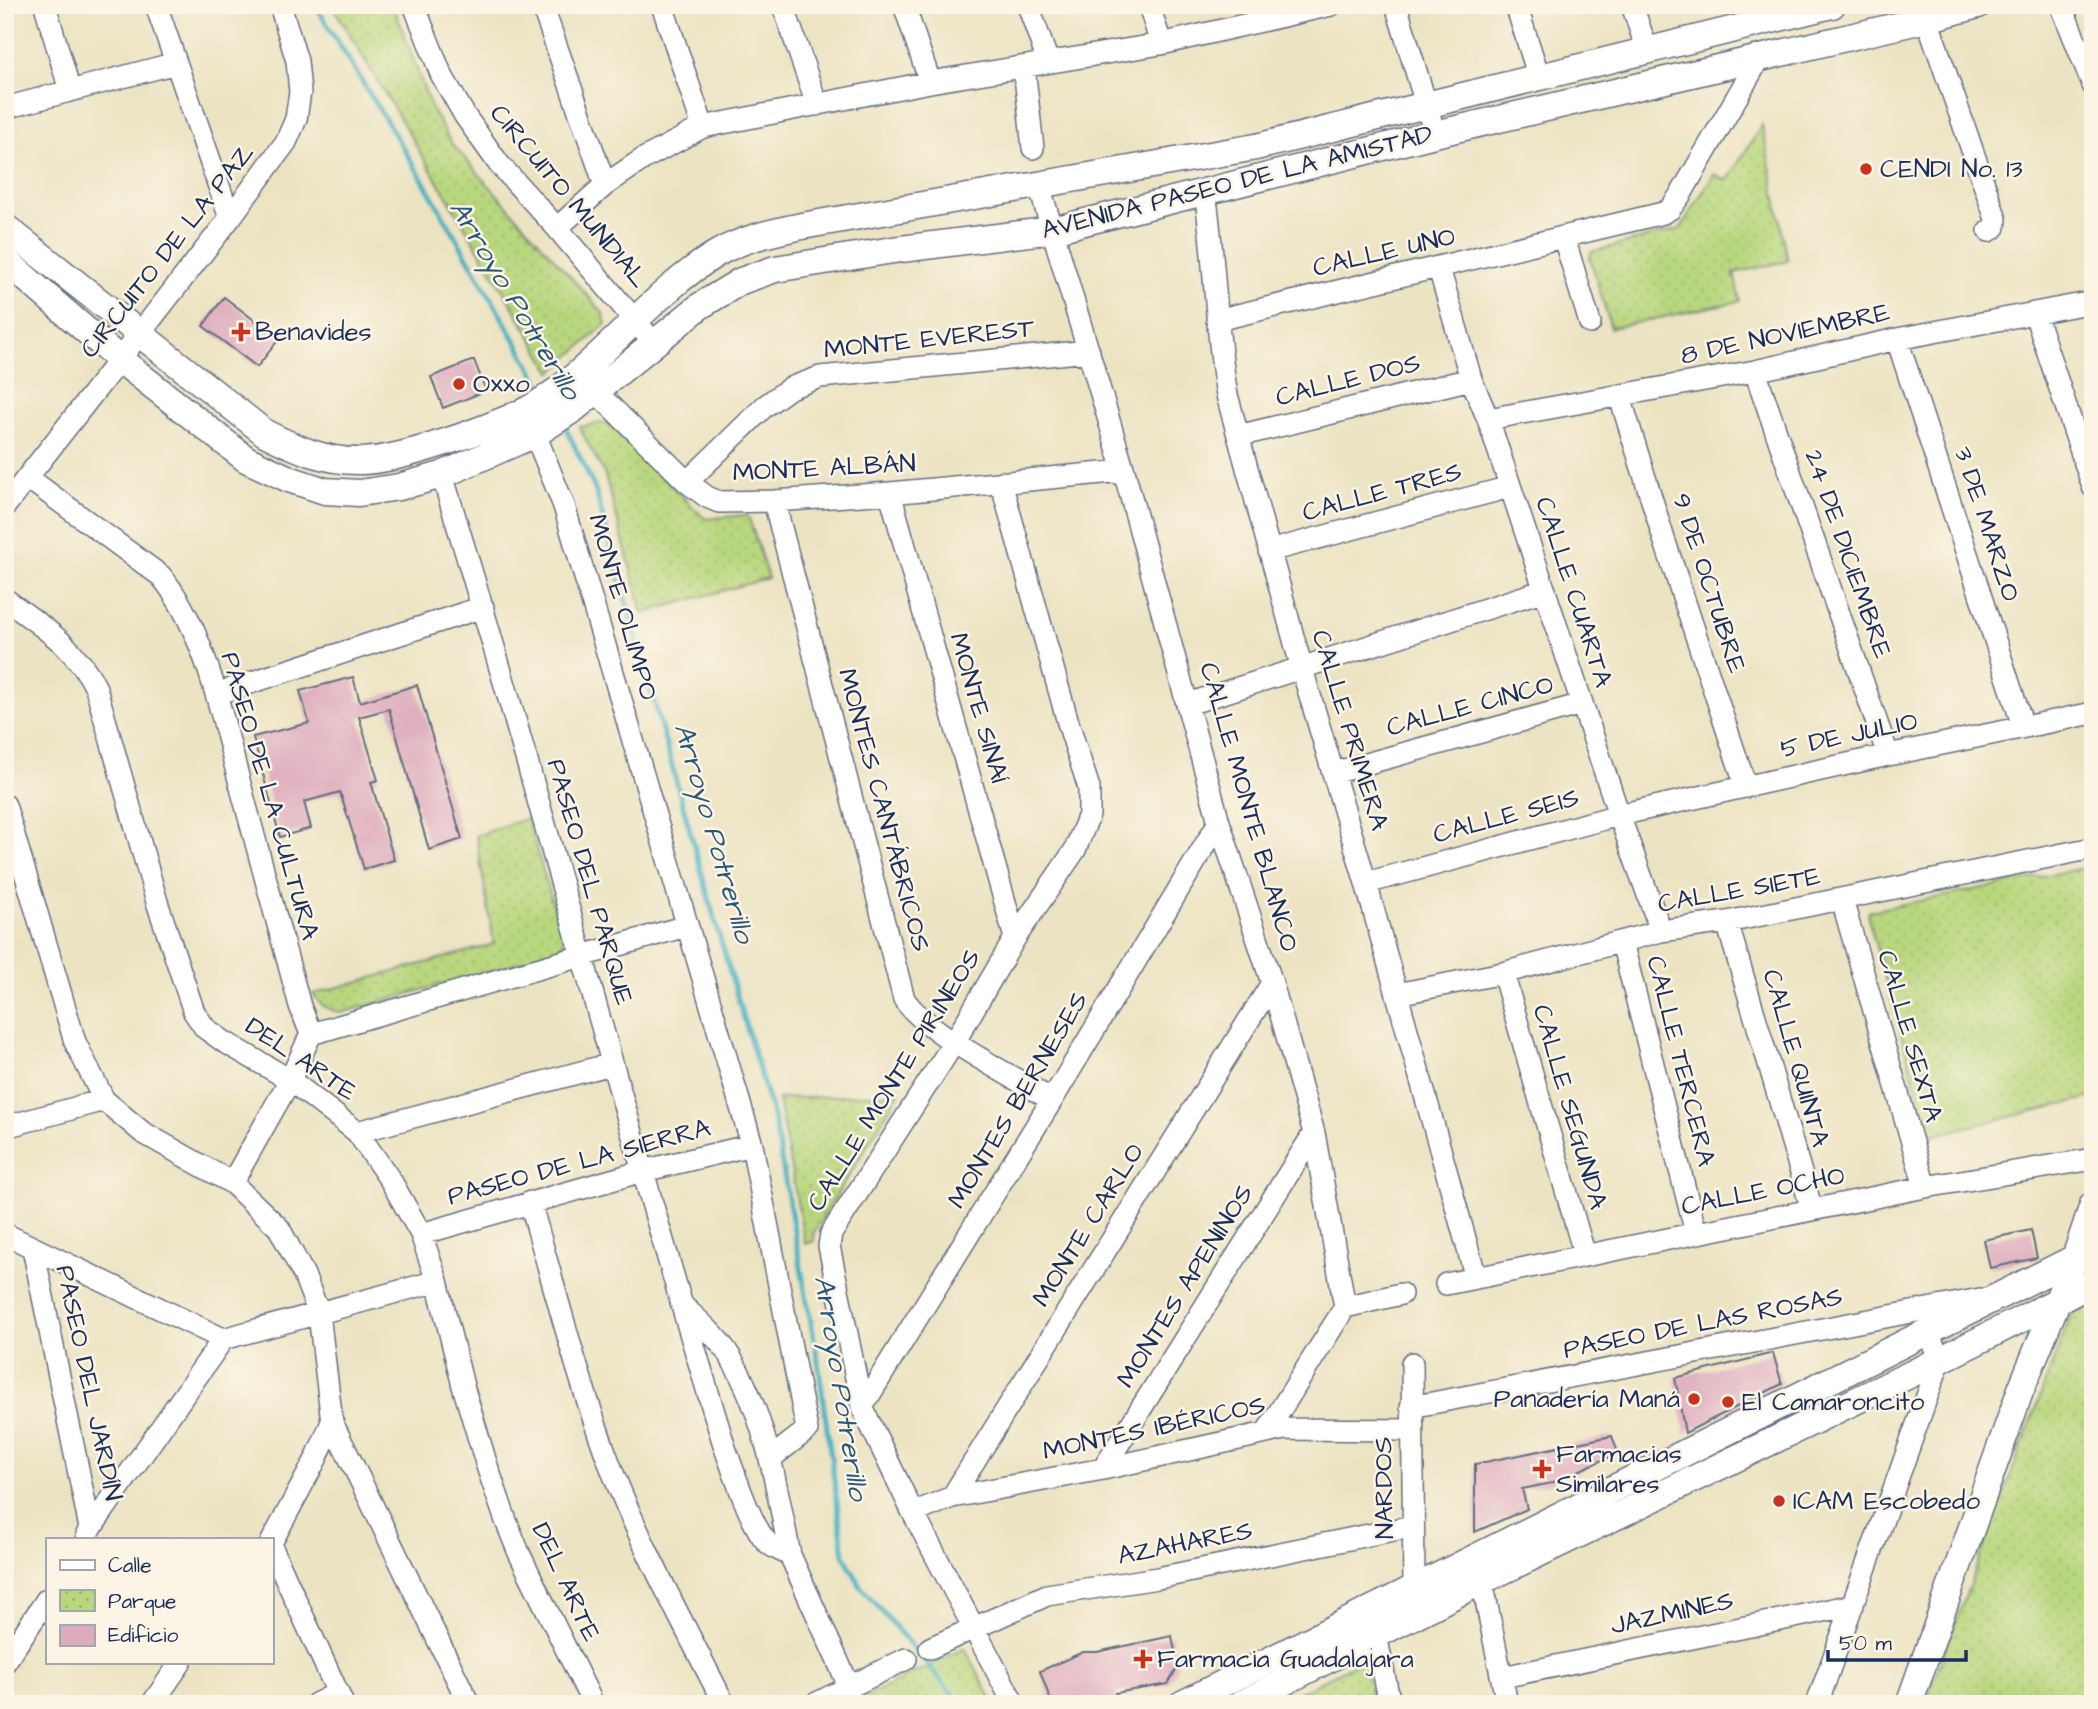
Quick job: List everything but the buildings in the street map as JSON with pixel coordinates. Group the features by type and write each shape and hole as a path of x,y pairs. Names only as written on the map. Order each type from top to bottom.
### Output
{"street":[{"path":"45,5 70,91"},
{"path":"156,5 230,218"},
{"name":"CIRCUITO DE LA PAZ","path":"5,506 230,218 286,142 296,119 300,92 297,61 280,5"},
{"name":"CIRCUITO MUNDIAL","path":"414,5 441,74 465,116 499,164 653,342"},
{"path":"542,5 605,185"},
{"path":"662,5 703,127"},
{"path":"783,5 817,105"},
{"path":"904,5 930,82"},
{"path":"1028,5 1048,62"},
{"path":"1149,5 1161,44"},
{"path":"557,228 605,185 643,159 703,127 930,82 1161,44 1281,11 1331,5"},
{"path":"1395,5 1435,134"},
{"path":"1516,5 1539,77"},
{"path":"1632,5 1647,50"},
{"name":"AVENIDA PASEO DE LA AMISTAD","path":"577,390 636,321 679,279 719,252 766,234 1256,147 1647,50 1752,15 1832,5"},
{"name":"AVENIDA PASEO DE LA AMISTAD","path":"537,418 653,342 730,287 775,269 893,250 1053,230 1435,134 1978,5"},
{"path":"2062,5 2093,86"},
{"path":"1927,19 1994,213 1995,227 1989,232"},
{"name":"CALLE UNO","path":"1217,320 1654,216 1670,209 1760,57"},
{"path":"5,108 176,63"},
{"path":"1024,67 1033,148"},
{"name":"CALLE MONTE BLANCO","path":"1039,185 1124,471 1219,822 1272,983 1314,1133 1345,1307"},
{"name":"CALLE PRIMERA","path":"1205,192 1227,395 1302,669 1366,883 1476,1278"},
{"path":"5,227 265,433 299,450 332,459 362,461 537,418"},
{"path":"1564,238 1590,323"},
{"path":"5,260 119,359 246,459 289,480 325,491 359,493 399,487 442,475 537,418"},
{"name":"CALLE CUARTA","path":"1439,268 1471,379 1488,419 1661,932"},
{"name":"8 DE NOVIEMBRE","path":"1488,419 1620,397 1897,339 2093,302"},
{"path":"2035,314 2093,488"},
{"name":"3 DE MARZO","path":"1897,339 2023,726"},
{"name":"MONTE EVEREST","path":"687,482 765,406 790,388 820,377 1089,351"},
{"name":"24 DE DICIEMBRE","path":"1755,370 1888,755"},
{"name":"CALLE DOS","path":"1238,436 1471,379"},
{"name":"MONTE ALBÁN","path":"577,390 706,497 719,502 890,493 1124,471"},
{"name":"9 DE OCTUBRE","path":"1620,397 1746,787"},
{"name":"MONTE OLIMPO","path":"537,418 752,1145 807,1430 771,1458"},
{"name":"PASEO DEL PARQUE","path":"442,475 483,607 611,1064 725,1448 742,1493 767,1542 790,1555"},
{"name":"PASEO DE LA CULTURA","path":"28,478 160,576 176,594 189,619 216,694 300,1006 311,1034"},
{"name":"CALLE MONTE PIRINEOS","path":"1001,482 1089,788 1089,815 1083,834 1015,938 955,1041 829,1240 830,1256 862,1407 913,1513 1014,1704"},
{"name":"CALLE TRES","path":"1269,551 1510,487"},
{"name":"MONTE SINAÍ","path":"890,493 1015,938"},
{"name":"MONTES CANTÁBRICOS","path":"775,501 904,999 912,1012 1052,1100"},
{"path":"1188,704 1545,590"},
{"name":"DEL ARTE","path":"5,599 70,649 86,667 96,688 157,902 194,1012 205,1028 290,1080 357,1132 391,1181 421,1234 437,1281 463,1386 506,1521 593,1704"},
{"path":"216,694 483,607"},
{"name":"CALLE CINCO","path":"1333,774 1582,704"},
{"name":"5 DE JULIO","path":"1619,814 2093,713"},
{"path":"5,805 75,1042 104,1100 142,1132 232,1182 279,1228 304,1275 319,1314 332,1422 469,1704"},
{"name":"CALLE SEIS","path":"1366,883 1619,814"},
{"name":"MONTES BERNESES","path":"862,1407 1052,1100 1219,822"},
{"name":"CALLE SIETE","path":"1397,994 1503,973 1661,932 1842,900 2093,848"},
{"name":"CALLE SEXTA","path":"1842,900 1925,1187"},
{"name":"CALLE QUINTA","path":"1727,922 1812,1210"},
{"path":"232,1182 290,1080 311,1034 686,926"},
{"name":"CALLE TERCERA","path":"1622,942 1696,1233"},
{"name":"CALLE SEGUNDA","path":"1503,973 1585,1256"},
{"name":"MONTE CARLO","path":"952,1497 1272,983"},
{"path":"357,1132 611,1064"},
{"path":"5,1127 104,1100"},
{"name":"MONTES APENINOS","path":"1103,1469 1314,1133"},
{"name":"PASEO DE LA SIERRA","path":"421,1234 643,1171 752,1145"},
{"name":"CALLE OCHO","path":"1446,1284 1925,1187 2093,1159"},
{"path":"530,1202 595,1425 614,1475 638,1531 724,1704"},
{"path":"1909,1704 2021,1389 2058,1300 2084,1254 2093,1205"},
{"path":"5,1234 223,1339 437,1281"},
{"name":"PASEO DEL JARDÍN","path":"33,1248 87,1534"},
{"path":"1182,1704 1420,1599 2084,1254"},
{"path":"1241,1704 1376,1635 1420,1599 1482,1581 1940,1360 2093,1283"},
{"path":"1266,1433 1345,1307 1401,1294"},
{"name":"PASEO DE LAS ROSAS","path":"1411,1407 2005,1294"},
{"name":"PASEO DEL PARQUE","path":"682,1305 712,1333 729,1356 745,1387 771,1458 790,1555 849,1686"},
{"path":"1817,1704 1940,1360 1928,1333"},
{"path":"87,1534 223,1339"},
{"name":"NARDOS","path":"1412,1363 1413,1527 1420,1599"},
{"path":"273,1540 316,1459 332,1422"},
{"name":"MONTES IBÉRICOS","path":"913,1513 952,1497 1103,1469 1284,1429 1411,1430"},
{"name":"AZAHARES","path":"930,1648 1046,1595 1158,1578 1413,1527"},
{"path":"273,1548 341,1698 316,1704"},
{"path":"1482,1581 1507,1704"},
{"path":"5,1662 46,1600"},
{"name":"JAZMINES","path":"1502,1677 1853,1605"},
{"path":"1376,1635 1390,1704"},
{"path":"815,1704 906,1659"},
{"path":"152,1704 179,1664"},
{"path":"164,1684 173,1704"}],"green space":[{"path":"332,5 393,5 432,110 452,144 603,313 606,324 552,372"},
{"path":"1762,125 1788,261 1734,273 1740,301 1611,328 1590,258 1591,252 1680,229 1714,174 1727,181"},
{"path":"607,422 706,519 745,515 749,518 768,578 643,613 605,475 579,427"},
{"path":"527,818 564,940 562,949 341,1013 318,1001 313,994 494,944 476,836"},
{"path":"2093,866 2093,1097 1930,1136 1868,918 1869,911"},
{"path":"899,1093 813,1234 814,1241 805,1244 778,1099"},
{"path":"2093,1305 2093,1704 1925,1704 2071,1314"},
{"path":"965,1648 994,1704 853,1704 853,1703"},
{"path":"1360,1661 1365,1665 1373,1704 1278,1704"}],"waterway":[{"name":"Arroyo Potrerillo","path":"315,5 424,182 545,392"},
{"name":"Arroyo Potrerillo","path":"564,424 595,489 715,921 774,1120 818,1361 844,1555 861,1587 961,1704"}],"place":[{"name":"CENDI No. 13","path":"1866,169"},
{"name":"Benavides","path":"241,332"},
{"name":"Oxxo","path":"459,384"},
{"name":"Panadería Maná","path":"1694,1399"},
{"name":"El Camaroncito","path":"1728,1402"},
{"name":"Farmacias Similares","path":"1542,1469"},
{"name":"ICAM Escobedo","path":"1779,1501"},
{"name":"Farmacia Guadalajara","path":"1143,1659"}]}
